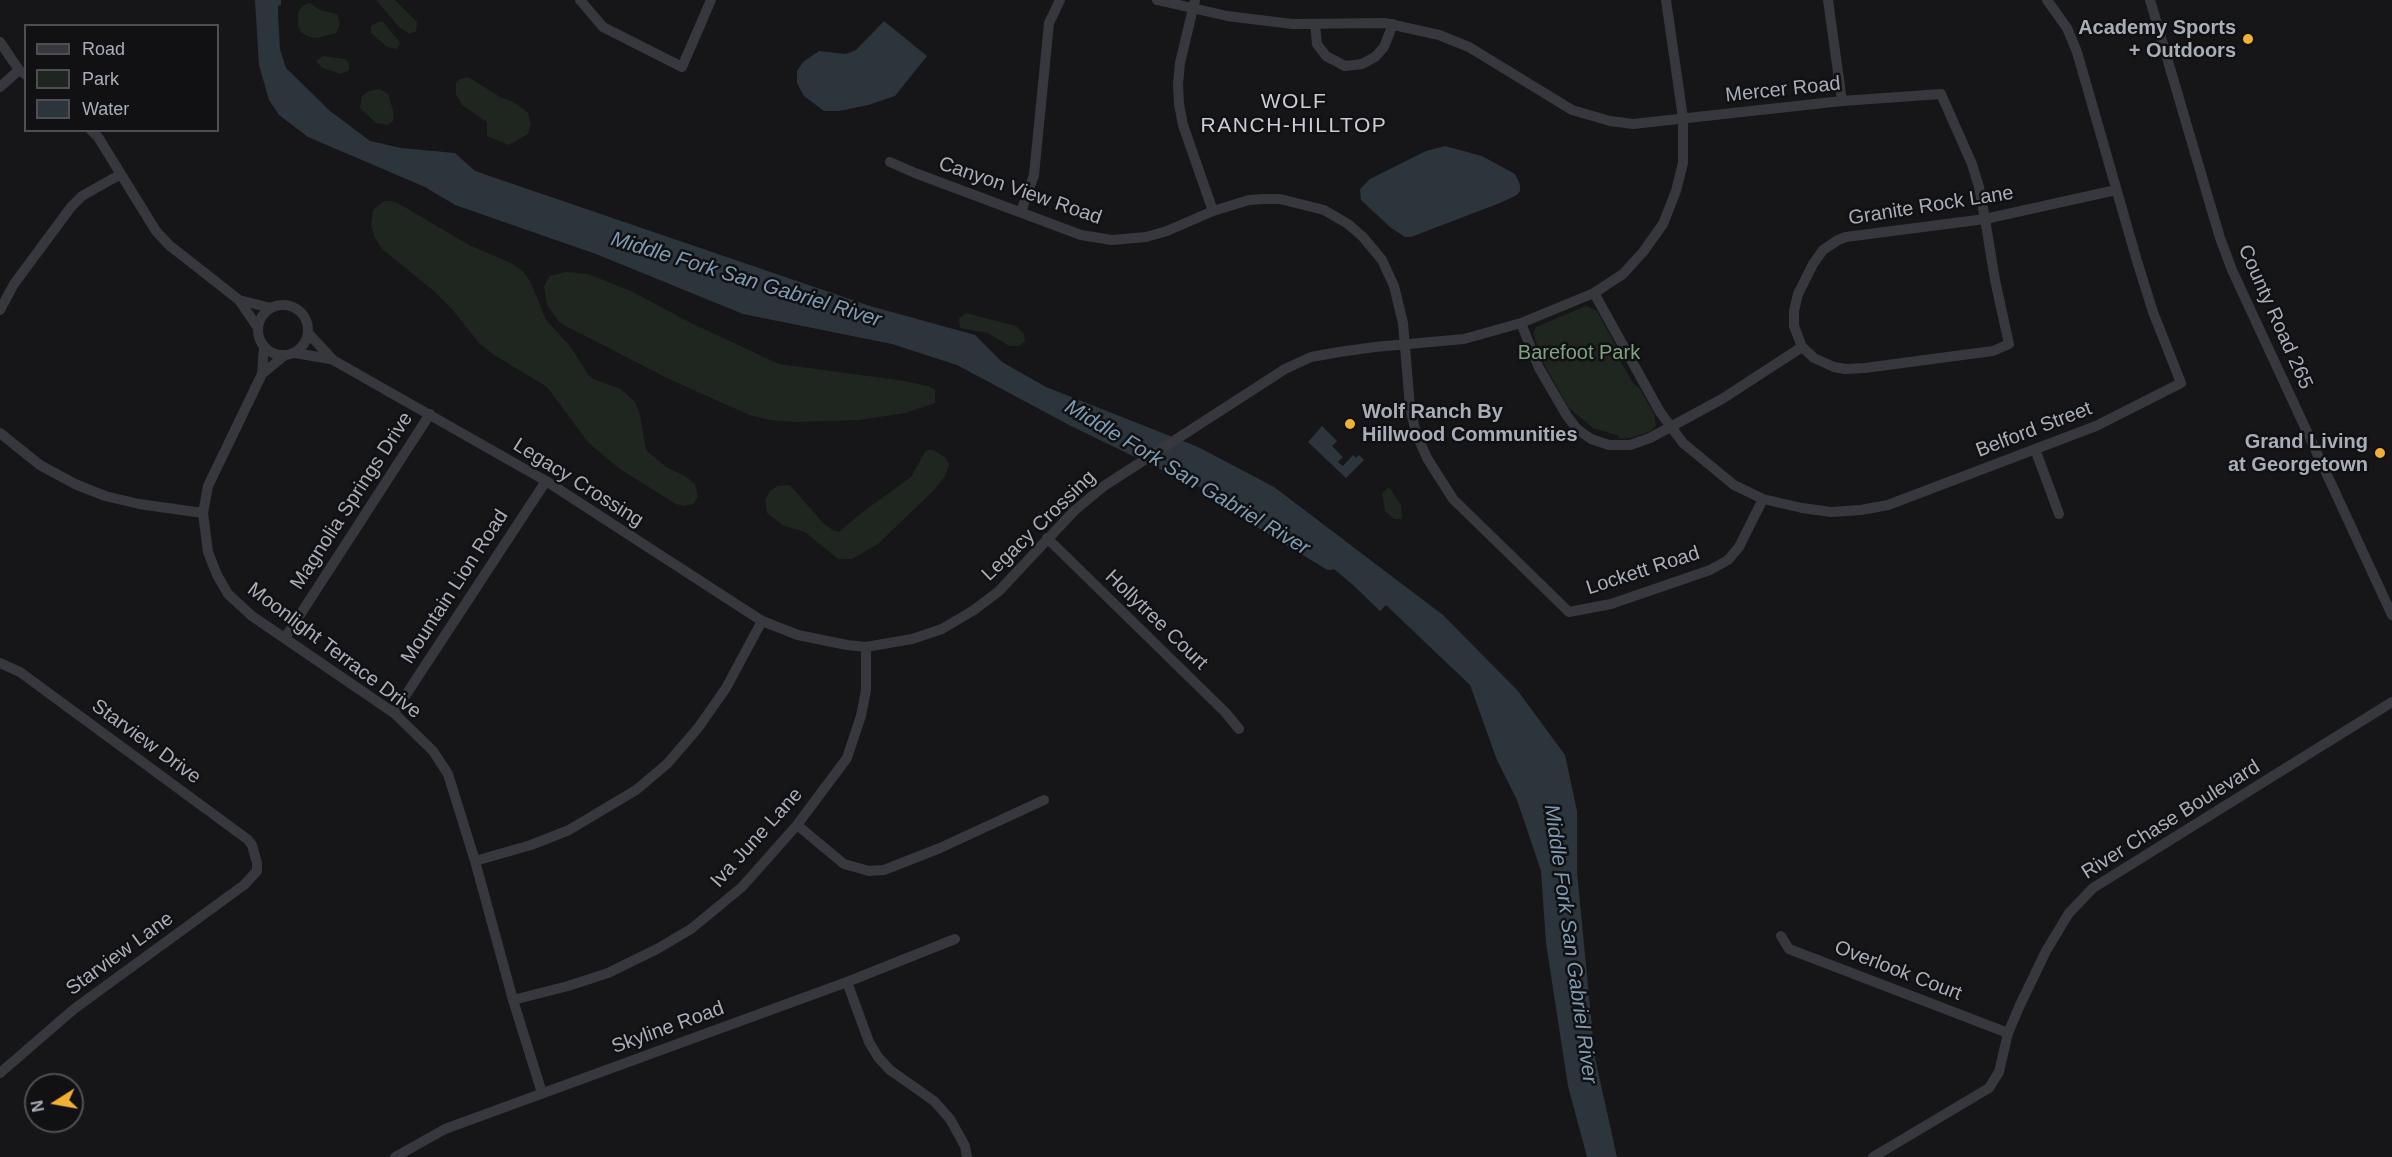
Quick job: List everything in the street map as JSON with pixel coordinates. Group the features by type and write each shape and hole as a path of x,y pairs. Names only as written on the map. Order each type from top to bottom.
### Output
{"street":[{"path":"580,0 603,27 682,67 711,0"},
{"path":"1021,212 1034,175 1049,24 1060,0"},
{"name":"Mercer Road","path":"1157,0 1194,5 1249,19 1292,24 1393,24 1438,35 1469,47 1572,110 1610,122 1633,124 1842,101 1941,94 1972,164 2009,344 1993,351 1845,369 1822,364 1802,347"},
{"name":"Legacy Crossing","path":"271,308 284,304 300,310 308,325 308,333 333,360 546,481 762,621 818,640 866,647 922,636 942,629 974,610 999,591 1074,511 1121,474 1285,369 1311,357 1375,347 1464,339 1521,323 1594,293 1623,274 1643,252 1663,224 1676,191 1683,163 1683,118 1666,0"},
{"path":"1828,0 1842,101"},
{"name":"Belford Street","path":"1594,293 1670,428 1710,468 1734,485 1763,499 1831,512 1888,505 2096,426 2181,383 2153,312 2077,52 2067,28 2047,0"},
{"name":"County Road 265","path":"2150,0 2220,238 2232,270 2392,615"},
{"path":"1194,5 1180,63 1179,104 1183,125 1213,211"},
{"path":"1315,24 1317,44 1326,56 1345,66 1362,64 1375,57 1384,47 1393,24"},
{"path":"0,42 22,73 0,87"},
{"path":"93,132 156,231 169,245 239,300 258,328 264,347"},
{"name":"Canyon View Road","path":"890,162 1081,235 1112,240 1146,237 1167,231 1213,211 1248,200 1280,199 1324,210 1348,224 1363,237 1382,260 1400,304 1410,407 1416,433 1426,458 1460,507 1569,612"},
{"path":"0,310 14,284 70,207 82,196 121,174"},
{"name":"Granite Rock Lane","path":"1802,347 1794,326 1794,311 1798,294 1823,250 1846,237 1985,219 2116,190"},
{"path":"239,300 271,308"},
{"path":"258,328 262,315 271,308"},
{"path":"1521,323 1539,368 1567,416 1577,429 1591,439 1609,445 1630,445 1670,428 1722,399 1802,347"},
{"path":"290,354 306,341 308,333"},
{"name":"Legacy Crossing","path":"264,347 271,352 333,360"},
{"name":"Moonlight Terrace Drive","path":"264,347 262,374 208,486 203,513 208,552 228,594 252,616 394,713 433,751 448,774 542,1093"},
{"name":"Moonlight Terrace Drive","path":"262,374 290,354"},
{"name":"Magnolia Springs Drive","path":"285,638 430,414"},
{"path":"0,433 40,465 75,484 105,496 139,504 203,513"},
{"path":"2036,449 2059,514"},
{"name":"Mountain Lion Road","path":"394,713 546,481"},
{"name":"Lockett Road","path":"1569,612 1631,598 1710,570 1728,560 1739,548 1763,499"},
{"name":"Hollytree Court","path":"1047,538 1225,712 1239,729"},
{"path":"475,861 569,830 636,790 667,764 698,728 726,688 762,621"},
{"name":"Iva June Lane","path":"513,1000 608,973 691,929 742,887 796,825 847,758 855,739 866,690 866,647"},
{"name":"Starview Drive","path":"0,663 20,672 247,839 252,845 257,863"},
{"name":"River Chase Boulevard","path":"1873,1157 1989,1088 1995,1080 2008,1033 2027,989 2060,926 2076,904 2093,888 2392,702"},
{"path":"796,825 844,864 869,871 884,870 940,848 1044,800"},
{"name":"Starview Lane","path":"0,1073 74,1009 244,885 256,871 257,863"},
{"name":"Overlook Court","path":"1781,936 1790,949 2008,1033"},
{"name":"Skyline Road","path":"395,1157 445,1129 847,982 955,939"},
{"path":"847,982 869,1042 878,1057 890,1070 934,1101 950,1119 965,1146 968,1157"}],"green space":[{"path":"376,0 395,0 417,22 416,31 410,34 399,27"},
{"path":"310,3 320,10 337,14 340,24 336,33 317,38 309,37 301,32 298,26 298,13 302,6"},
{"path":"383,22 399,41 400,45 396,49 387,47 371,33 371,26"},
{"path":"323,56 345,59 349,63 349,70 341,74 322,68 316,61"},
{"path":"468,77 500,97 514,102 528,113 531,124 528,134 509,145 487,136 487,122 462,105 456,94 456,83"},
{"path":"380,89 388,94 394,114 393,121 388,125 376,123 360,108 362,96 369,91"},
{"path":"384,201 392,201 401,205 469,245 511,263 523,271 530,281 546,320 570,346 588,374 593,379 621,389 635,402 640,415 646,450 666,467 685,476 695,484 698,497 693,504 684,506 676,504 620,469 598,451 587,441 547,387 494,355 479,343 435,292 382,249 374,236 371,224 373,210"},
{"path":"566,272 588,274 631,291 691,323 779,364 928,386 935,390 935,403 905,413 859,420 794,422 749,415 667,378 560,323 547,305 544,286 550,276"},
{"name":"Barefoot Park","path":"1586,306 1597,311 1617,348 1616,354 1654,414 1656,426 1649,432 1620,439 1617,435 1593,428 1569,408 1544,364 1533,333 1536,327"},
{"path":"966,313 1016,326 1024,334 1025,341 1019,346 1009,346 988,333 960,328 959,318"},
{"path":"926,450 933,450 946,458 949,465 945,476 935,489 878,544 852,559 838,559 805,532 784,526 767,513 765,500 770,491 777,486 790,485 824,524 839,532 911,477"},
{"path":"1389,487 1401,505 1402,519 1394,519 1385,511 1382,493"}],"water":[{"path":"255,0 281,0 281,5 278,6 280,50 286,68 330,111 370,141 401,148 455,153 475,171 870,306 975,335 1002,362 1046,387 1198,447 1274,487 1443,615 1518,691 1565,755 1577,811 1577,872 1595,1058 1617,1157 1587,1157 1568,1086 1546,943 1541,871 1517,800 1497,760 1470,685 1386,605 1380,611 1352,584 1300,541 1247,508 1071,426 957,365 892,344 743,314 596,254 455,205 425,187 308,137 279,115 269,100 259,65"},
{"path":"884,21 927,56 895,96 868,105 839,111 824,111 804,96 797,83 797,71 803,62 819,51 846,54 856,50"},
{"path":"1445,146 1482,156 1515,174 1520,191 1517,195 1500,203 1411,237 1405,237 1390,227 1361,200 1360,189 1370,179 1426,151"},
{"path":"1322,426 1337,441 1332,446 1343,457 1338,462 1343,466 1353,455 1356,458 1359,455 1364,460 1346,478 1308,442"}],"waterway":[{"name":"Middle Fork San Gabriel River","path":"1210,488 1330,561"}],"place":[{"name":"Academy Sports + Outdoors","path":"2248,39"},
{"name":"Wolf Ranch By Hillwood Communities","path":"1350,424"},
{"name":"Grand Living at Georgetown","path":"2380,453"}],"district":[{"name":"WOLF RANCH-HILLTOP","path":"1294,114"}]}
